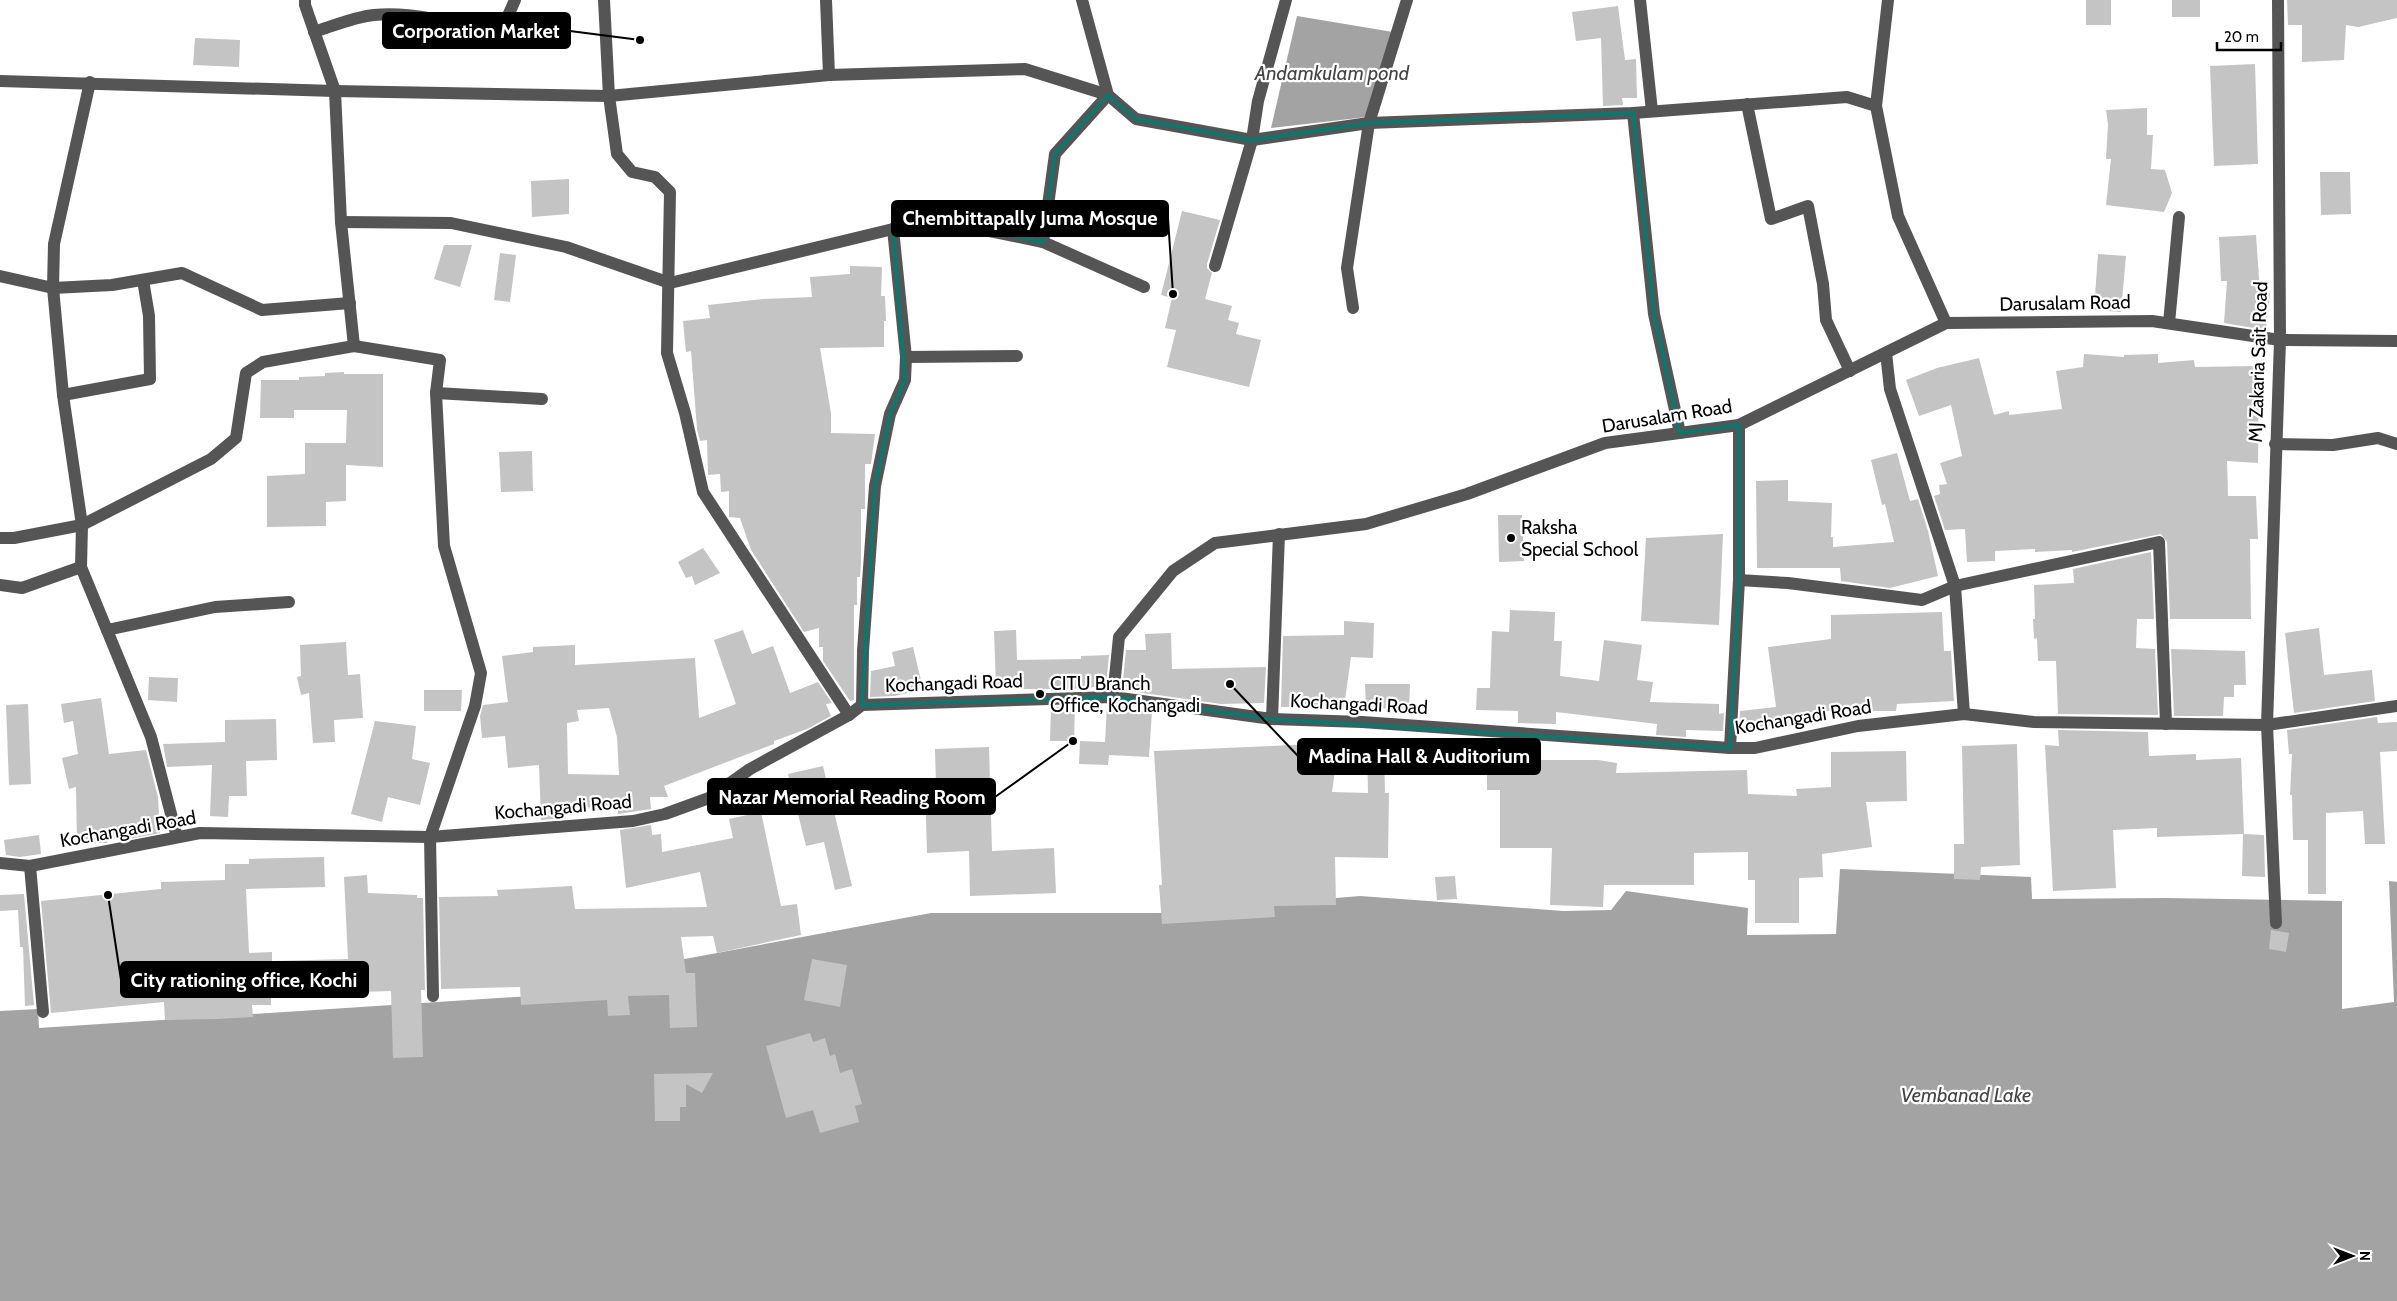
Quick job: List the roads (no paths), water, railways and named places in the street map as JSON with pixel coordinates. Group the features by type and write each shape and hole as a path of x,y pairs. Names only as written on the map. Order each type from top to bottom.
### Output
{"street":[{"path":"305,0 305,5 335,91 341,222 354,346"},
{"path":"314,32 373,15 430,19 495,34 507,18 515,0"},
{"path":"604,0 609,96 617,154 632,172 655,177 670,192 670,282 667,353 685,412 703,492 848,715"},
{"path":"826,0 830,75"},
{"path":"1082,0 1108,95"},
{"path":"1215,266 1252,140 1258,101 1286,0"},
{"path":"1352,308 1346,268 1369,123 1407,0"},
{"path":"1640,0 1652,111"},
{"path":"1888,0 1876,106 1898,216 1946,323"},
{"name":"MJ Zakaria Sait Road","path":"2276,923 2267,725 2280,340 2278,0"},
{"path":"0,81 90,82 335,91 609,96 830,75 1025,69 1108,95 1136,119 1252,140 1369,123 1633,113 1847,97 1876,106"},
{"path":"90,82 54,244 53,288 63,395 82,525 81,567 151,737 177,837"},
{"path":"1043,242 1055,154 1108,95"},
{"path":"1747,104 1771,219 1808,206 1824,284 1826,320 1850,371"},
{"path":"1633,113 1654,314 1680,433"},
{"path":"2168,323 2180,217"},
{"path":"341,222 451,224 566,247 670,282 893,229 975,228 1043,242 1144,287"},
{"path":"862,705 863,651 875,486 890,414 905,380 906,357 893,229"},
{"path":"0,276 53,288 112,285 182,274 262,310 350,303"},
{"path":"63,395 150,379 148,316 143,280"},
{"name":"Darusalam Road","path":"1113,697 1119,636 1173,571 1215,542 1366,524 1467,494 1605,443 1739,425 1946,323 2152,321 2280,340 2397,341"},
{"path":"0,538 14,538 82,525 210,459 236,438 246,373 263,362 354,346 440,360 436,393 444,546 481,672 474,706 430,837 433,996"},
{"path":"1886,353 1890,389 1955,586 1964,714"},
{"path":"906,357 1017,356"},
{"path":"436,393 542,398"},
{"path":"1730,748 1739,580 1739,425"},
{"path":"2275,444 2333,445 2378,438 2397,444"},
{"path":"1272,719 1279,534"},
{"path":"1739,580 1788,583 1922,600 1955,586 2159,542 2166,724"},
{"path":"0,585 22,588 81,567"},
{"path":"107,630 215,607 289,602"},
{"name":"Kochangadi Road","path":"0,863 30,866 200,833 430,837 633,821 664,814 709,798 750,769 848,715 862,705 1113,697 1272,719 1362,722 1730,748 1755,748 1858,726 1964,714 2034,722 2267,725 2397,706"},
{"path":"30,866 44,1012"}],"water":[{"name":"Andamkulam pond","path":"1297,16 1393,32 1367,117 1271,128"},
{"name":"Vembanad Lake","path":"1840,869 2031,877 2032,899 2165,898 2342,901 2342,1009 2394,1002 2389,881 2397,882 2397,1301 0,1301 0,1011 38,1009 39,1028 622,990 647,966 931,913 1159,913 1360,896 1563,911 1611,910 1626,891 1748,908 1747,935 1836,934"}],"place":[{"name":"Corporation Market","path":"640,40"},
{"name":"Chembittapally Juma Mosque","path":"1173,294"},
{"name":"Raksha Special School","path":"1511,538"},
{"name":"Madina Hall & Auditorium","path":"1230,684"},
{"name":"CITU Branch Office, Kochangadi","path":"1040,694"},
{"name":"Nazar Memorial Reading Room","path":"1073,741"},
{"name":"City rationing office, Kochi","path":"108,895"}]}
